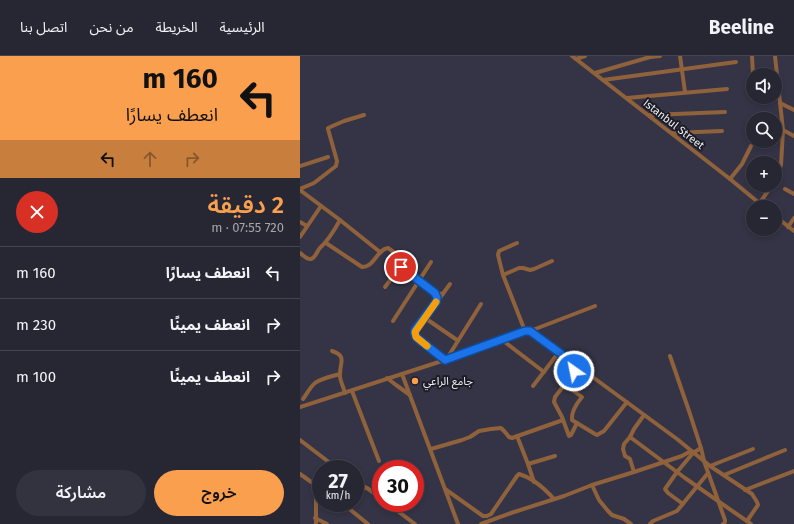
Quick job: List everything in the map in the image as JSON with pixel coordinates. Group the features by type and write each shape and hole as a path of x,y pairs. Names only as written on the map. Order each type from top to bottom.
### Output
{"street":[{"path":"574,58 584,56"},
{"path":"595,74 650,57 660,56"},
{"path":"680,56 685,92"},
{"path":"752,56 753,68"},
{"path":"775,56 776,68"},
{"name":"Istanbul Street","path":"574,58 672,133 754,200"},
{"path":"603,80 736,62"},
{"path":"626,98 727,89"},
{"path":"780,104 783,130 782,156"},
{"path":"782,104 794,110"},
{"path":"649,115 725,112"},
{"path":"364,115 328,128 337,161 336,166 314,183 300,190 380,252"},
{"path":"783,130 794,136"},
{"path":"672,133 722,131"},
{"path":"730,179 742,164 750,148"},
{"path":"300,166 328,157"},
{"path":"785,188 794,194"},
{"path":"300,236 321,206"},
{"path":"788,227 794,218"},
{"path":"300,253 307,258 314,258 319,249 326,243 340,220"},
{"path":"300,222 307,226"},
{"path":"782,222 794,231"},
{"path":"326,243 362,267 369,265 380,252 388,248 402,258 403,264 384,287"},
{"path":"517,243 501,250 498,253 504,274 528,331 627,402 677,439 710,466 755,498 758,505 747,521"},
{"path":"504,274 520,268 530,270 534,269 552,261"},
{"path":"392,321 431,262"},
{"path":"401,267 435,293 443,294"},
{"path":"445,360 416,337 415,330 450,284"},
{"path":"435,293 437,298 436,302"},
{"path":"445,360 481,304"},
{"path":"300,407 445,360 595,306"},
{"path":"425,318 458,340"},
{"path":"502,340 544,372"},
{"path":"332,351 337,352 342,357 340,374 345,393"},
{"path":"533,386 559,352"},
{"path":"670,356 725,521 723,524"},
{"path":"575,364 572,375 555,397 554,402 569,436 577,423"},
{"path":"303,399 314,384 331,376 340,374"},
{"path":"402,374 458,524"},
{"path":"387,378 410,395"},
{"path":"564,384 582,397 577,403 572,415 572,420 594,434 602,433 627,402"},
{"path":"352,390 379,460"},
{"path":"634,472 630,459 625,456 623,449 624,444 644,415"},
{"path":"431,450 470,437 480,431 497,428 503,429 509,437 512,438 563,420"},
{"path":"517,436 534,482"},
{"path":"630,437 697,487 751,524"},
{"path":"300,440 326,460"},
{"path":"483,524 592,485 685,455 701,448"},
{"path":"710,466 753,449"},
{"path":"724,475 785,450"},
{"path":"683,504 668,493 666,489 692,452"},
{"path":"528,464 555,456"},
{"path":"745,490 794,471"},
{"path":"650,524 653,521 677,511 708,473"},
{"path":"300,474 312,483"},
{"path":"445,488 483,516 491,514 518,475 534,482 554,499"},
{"path":"592,485 599,500 610,513 631,524"},
{"path":"316,512 316,524"},
{"path":"353,512 368,524"},
{"path":"399,512 415,524"},
{"path":"316,518 327,524"}],"slow traffic":[{"path":"427,346 416,337 415,330 436,302"}],"place":[{"name":"جامع الراعي","path":"415,381"}],"route":[{"path":"401,267 436,294 436,302 415,330 415,334 417,338 445,360 525,331 530,331 575,364 574,371"}]}
